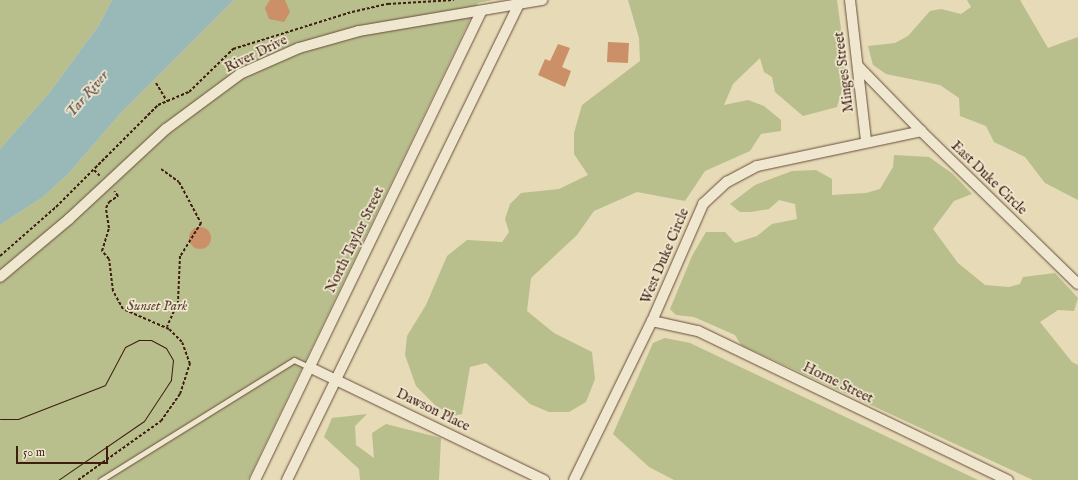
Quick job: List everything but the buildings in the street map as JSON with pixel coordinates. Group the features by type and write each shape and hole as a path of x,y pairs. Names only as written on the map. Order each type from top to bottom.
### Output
{"street":[{"name":"River Drive","path":"0,277 70,219 166,129 240,74 299,48 359,31 481,12 520,2 542,0"},
{"name":"Minges Street","path":"850,0 866,141"},
{"path":"287,480 520,2"},
{"name":"North Taylor Street","path":"254,480 481,12"},
{"name":"East Duke Circle","path":"858,66 921,131 1078,284"},
{"path":"866,141 921,131"},
{"name":"West Duke Circle","path":"574,480 652,321 703,204 727,182 757,166 866,141"},
{"name":"Horne Street","path":"652,321 698,331 1008,480"},
{"name":"Dawson Place","path":"309,367 544,480"}],"lane":[{"path":"101,480 294,360 309,367"}],"path":[{"path":"156,83 167,101"},
{"path":"161,169 179,182 201,222 180,256 178,302 167,327"},
{"path":"94,170 101,177"},
{"path":"78,480 152,431 171,408 185,382 190,364 182,342 167,327 123,309 113,291 109,259 102,251 109,228 106,208 109,202 118,196"}],"green space":[{"path":"0,0 112,0 99,25 50,92 0,149"},
{"name":"Sunset Park","path":"234,0 493,0 478,3 248,480 0,480 0,225 43,197 68,174 120,114"},
{"path":"628,0 837,0 847,73 837,107 803,116 775,92 772,77 764,72 760,58 733,84 724,105 748,100 764,106 781,120 781,131 761,134 750,151 705,171 685,201 637,192 594,211 577,235 531,278 527,311 554,333 592,352 595,379 586,402 569,412 549,412 530,404 486,363 470,367 462,414 453,416 436,406 416,386 405,355 407,336 426,305 447,256 467,240 502,242 509,232 505,219 510,204 521,193 559,189 588,175 574,154 574,133 582,105 640,61 639,38"},
{"path":"967,0 1020,0 1048,48 1078,37 1078,200 1045,183 1025,157 994,142 986,126 960,116 959,98 940,85 886,74 873,65 868,46 895,43 908,36 930,11 941,9 961,14 971,7"},
{"path":"894,155 929,157 953,174 972,194 954,201 933,229 958,263 985,285 1009,287 1020,284 1023,277 1055,273 1078,298 1074,311 1058,310 1040,322 1072,362 1078,365 1078,480 1033,480 741,345 735,335 694,317 676,315 670,309 692,256 706,232 725,232 735,243 757,236 772,224 797,219 795,204 779,200 769,209 751,212 740,212 730,204 755,185 792,171 816,170 832,179 832,195 866,193 880,189 893,167"},
{"path":"665,338 690,343 978,480 674,480 649,467 613,434 653,343"},
{"path":"367,414 355,426 356,445 374,458 372,433 386,424 441,438 439,480 360,480 359,469 324,437 332,418"}],"water":[{"name":"Tar River","path":"112,0 234,0 120,114 68,174 43,197 0,225 0,149 50,92 99,25"}],"tram line":[{"path":"0,419 18,419 105,385 125,347 139,340 151,340 166,348 173,360 171,380 144,421 58,480"}]}
